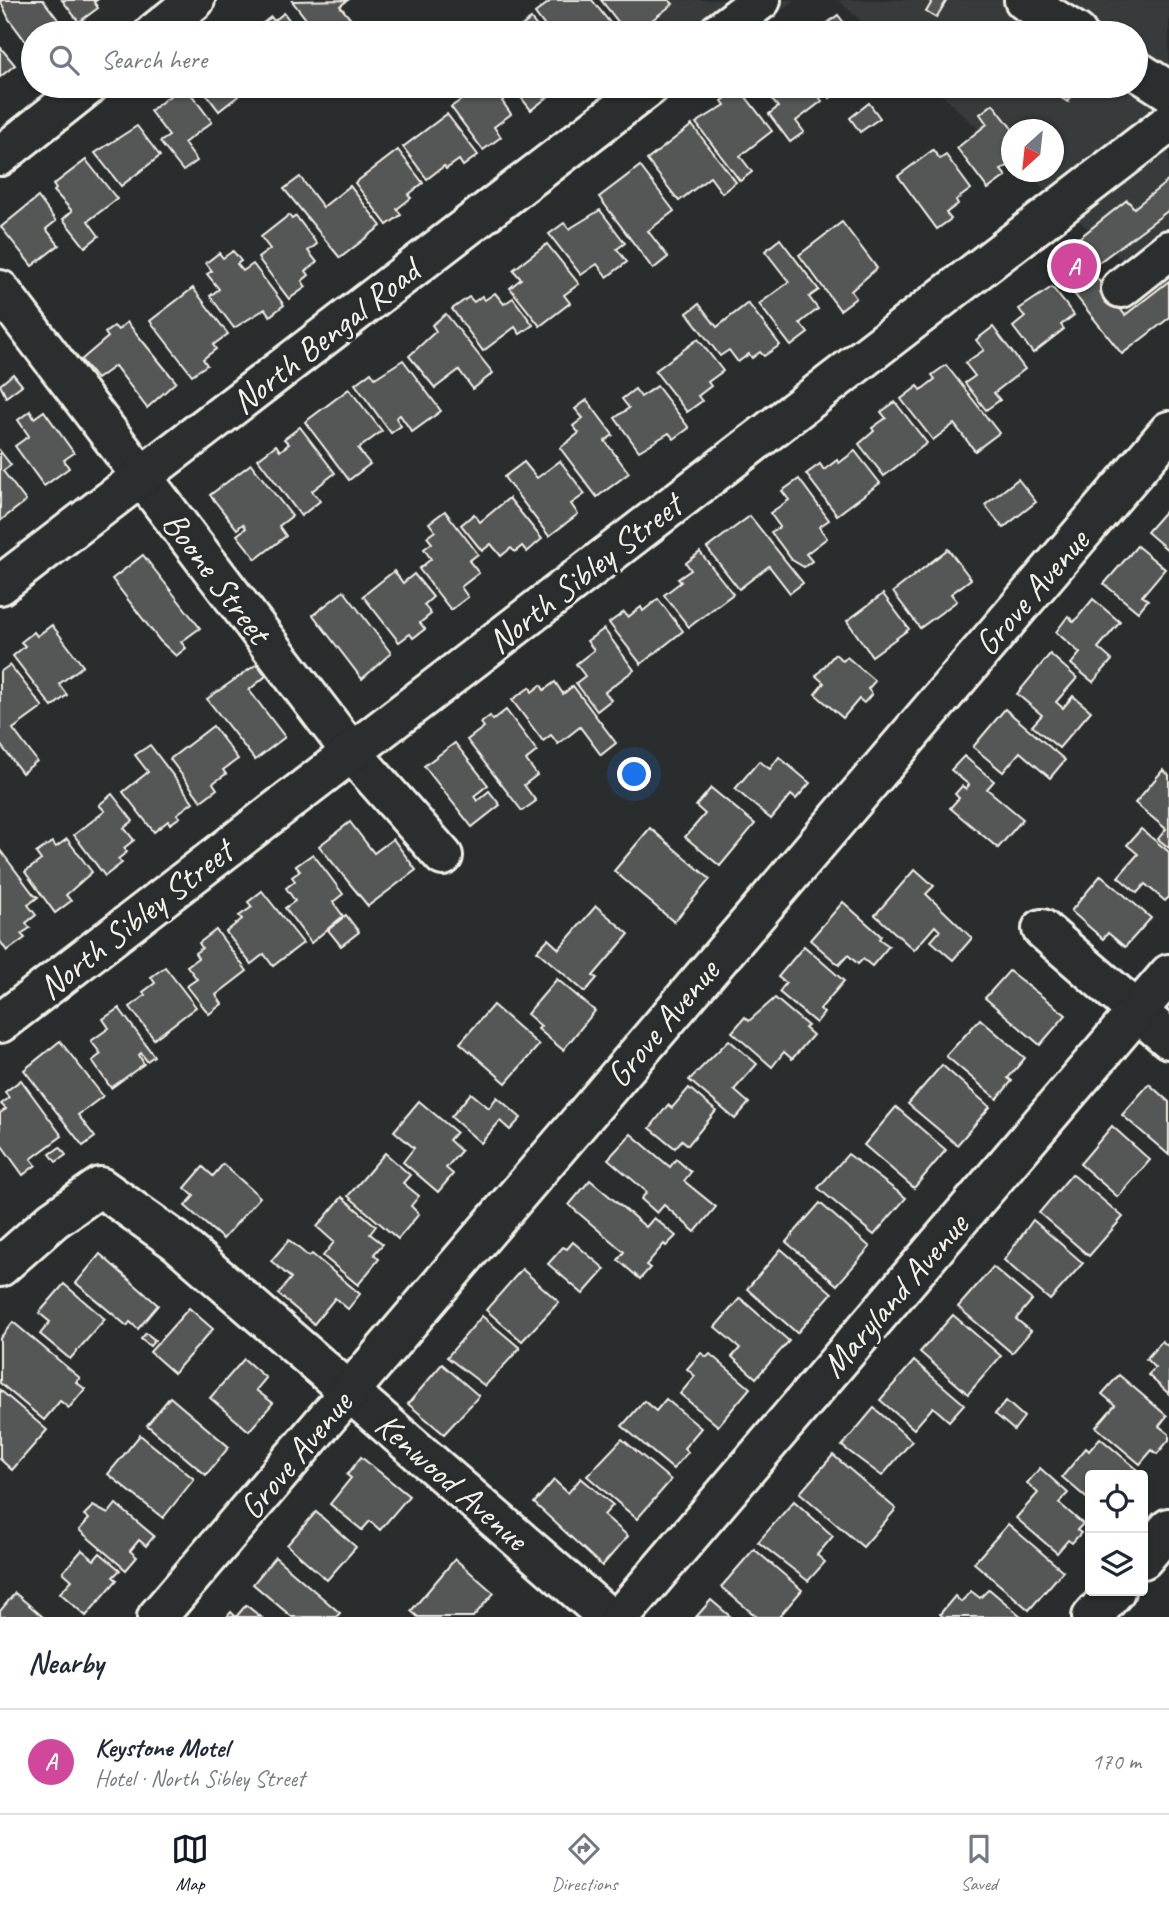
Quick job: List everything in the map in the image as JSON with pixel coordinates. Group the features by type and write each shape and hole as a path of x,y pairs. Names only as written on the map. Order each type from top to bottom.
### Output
{"street":[{"path":"169,21 195,0"},
{"path":"734,21 761,0"},
{"path":"1024,0 1058,21"},
{"path":"1148,78 1169,91"},
{"path":"0,156 73,98"},
{"name":"North Bengal Road","path":"0,585 634,98"},
{"name":"North Sibley Street","path":"0,1023 1169,123"},
{"path":"1121,288 1169,250"},
{"name":"Boone Street","path":"0,290 351,752 443,856"},
{"name":"Grove Avenue","path":"157,1617 1169,430"},
{"path":"1042,929 1169,1039"},
{"name":"Maryland Avenue","path":"620,1617 1169,974"},
{"name":"Kenwood Avenue","path":"0,1267 53,1220 100,1187 176,1241 608,1617"},
{"path":"1148,1553 1169,1528"},
{"path":"1092,1617 1111,1596"}],"shaded area":[{"path":"645,0 795,0 768,21 664,21"},
{"path":"838,0 1169,0 1169,303 1037,182 1064,182 1064,119 1001,119 1001,150 945,98 1148,98 1148,21 861,21"}],"building":[{"path":"0,0 43,0 59,21 21,21 21,35"},
{"path":"62,0 97,0 94,2 98,8 78,21"},
{"path":"348,0 340,6 352,21 308,21 292,1"},
{"path":"552,0 592,0 609,21 541,21 535,13"},
{"path":"601,0 669,0 673,4 651,21 618,21"},
{"path":"933,0 947,0 936,18 926,12"},
{"path":"284,13 290,21 274,21"},
{"path":"838,15 843,21 830,21"},
{"path":"0,47 15,65 0,77"},
{"path":"167,98 194,98 212,122 184,143 197,161 183,171 160,142 169,136 150,111"},
{"path":"209,98 236,98 219,111"},
{"path":"464,98 506,98 502,101 511,114 494,127 501,137 483,150 451,107"},
{"path":"522,98 546,98 531,110"},
{"path":"726,98 747,98 772,131 740,156 752,172 740,181 696,123 725,105 722,101"},
{"path":"771,98 820,98 822,101 796,121 804,132 790,142 769,114 778,107"},
{"path":"869,103 880,118 860,132 850,118"},
{"path":"993,104 1005,119 1001,119 1001,180 988,189 957,148 987,124 980,114"},
{"path":"447,114 478,155 463,166 459,160 446,169 444,166 427,179 403,147"},
{"path":"692,125 736,182 722,193 710,177 679,201 647,160"},
{"path":"137,126 160,156 121,186 95,153"},
{"path":"398,150 423,183 408,195 411,198 397,209 401,215 387,225 355,183"},
{"path":"933,150 940,159 946,155 971,189 956,200 958,204 946,213 951,219 937,229 898,176"},
{"path":"86,160 117,199 88,221 99,236 85,247 63,219 72,211 54,191 56,189 53,185"},
{"path":"640,166 674,211 648,231 668,257 653,269 599,197"},
{"path":"300,177 323,207 350,186 381,226 340,258 284,189"},
{"path":"1169,180 1169,210 1090,269 1125,315 1169,281 1169,318 1122,354 1049,262 1127,200 1134,208"},
{"path":"38,197 56,221 46,229 59,245 32,266 1,227"},
{"path":"600,210 625,243 617,249 627,262 607,277 597,264 581,275 549,234 564,223 569,229"},
{"path":"289,215 292,219 296,216 317,244 308,251 317,262 306,271 309,275 302,281 306,287 289,299 258,258 270,249 261,237"},
{"path":"842,222 877,268 851,291 856,298 840,310 799,255"},
{"path":"780,239 819,290 809,297 818,309 800,323 808,333 791,346 759,304 789,282 765,251"},
{"path":"547,244 579,284 564,295 570,303 540,326 510,288 521,279 513,270"},
{"path":"233,251 241,261 237,264 243,271 253,264 284,305 270,316 265,309 234,328 210,296 219,289 207,274 212,271 206,263 219,253 223,258"},
{"path":"1052,287 1074,315 1061,325 1064,329 1033,353 1013,327 1025,317 1019,309"},
{"path":"193,288 228,334 213,345 216,349 203,359 207,365 192,375 150,321"},
{"path":"495,293 504,304 513,298 533,325 520,334 515,327 483,351 452,309 469,297 474,302 482,296 485,300"},
{"path":"748,303 780,345 764,356 760,352 752,358 749,354 738,362 729,350 720,356 687,313 699,304 717,327"},
{"path":"446,314 493,373 473,389 459,370 435,388 409,356 436,331 432,325"},
{"path":"127,322 176,382 147,408 115,366 97,379 81,360 108,337 105,333 114,326 118,330"},
{"path":"993,327 1025,369 994,393 1000,400 986,410 965,383 975,376 965,363 984,350 976,340"},
{"path":"698,339 723,371 708,382 711,386 698,396 702,401 687,412 655,371"},
{"path":"403,360 441,411 412,432 400,415 396,418 401,426 391,433 355,384 371,372 375,378"},
{"path":"946,365 999,433 975,451 954,424 933,440 901,399 918,386 921,390 935,379 932,375"},
{"path":"13,374 22,385 6,397 0,385"},
{"path":"657,386 689,428 674,439 669,433 639,451 615,418 629,408 622,399 635,389 641,397"},
{"path":"349,389 382,431 358,449 370,464 349,480 305,422"},
{"path":"587,400 613,435 605,441 629,473 597,497 560,448 579,433 573,426 583,418 575,409"},
{"path":"895,402 927,443 884,476 859,444 874,431 872,428 886,418 881,412"},
{"path":"30,411 34,418 44,411 74,453 64,460 69,468 44,486 15,446 29,436 18,420"},
{"path":"300,427 335,473 312,491 320,501 301,516 258,459 276,445 280,451 289,444 284,439"},
{"path":"0,451 11,465 3,471 26,501 0,521"},
{"path":"855,451 880,483 837,515 806,474 820,464 824,470 837,460 839,463"},
{"path":"560,461 585,494 571,504 578,514 549,536 504,477 524,462 537,478"},
{"path":"251,464 292,516 279,526 286,536 256,559 237,535 246,528 243,524 237,529 210,495"},
{"path":"799,479 829,520 819,527 827,538 806,554 812,561 804,567 792,560 771,532 780,527 770,513 789,500 782,491"},
{"path":"1018,479 1036,502 1003,528 985,505"},
{"path":"509,498 542,539 527,552 522,546 515,552 511,548 501,556 491,544 482,551 461,525 474,514 480,522"},
{"path":"1169,507 1169,551 1147,532"},
{"path":"445,511 478,554 469,561 479,573 461,587 468,597 451,610 419,569 431,559 424,549 432,543 427,537 435,531 429,523"},
{"path":"750,516 803,583 790,593 769,566 739,589 707,548"},
{"path":"1137,546 1165,569 1142,596 1148,600 1138,612 1104,584"},
{"path":"948,549 971,579 951,594 957,601 920,628 893,592"},
{"path":"700,552 733,594 689,627 664,595 681,582 678,579 691,570 686,563"},
{"path":"143,555 200,628 181,642 186,648 176,656 160,641 112,579"},
{"path":"394,571 403,583 414,574 433,597 424,605 431,614 420,623 425,629 413,638 410,634 399,642 363,596"},
{"path":"344,591 391,653 362,679 313,615"},
{"path":"883,594 909,629 872,656 847,621"},
{"path":"658,599 683,631 641,664 609,623 624,612 628,617 641,607 643,611"},
{"path":"1093,599 1120,622 1098,648 1112,660 1093,682 1071,664 1080,653 1056,632 1068,616 1074,622"},
{"path":"52,625 83,666 59,684 67,695 52,707 13,656 25,646 21,642 34,632 37,636"},
{"path":"604,629 634,670 605,692 611,700 597,711 576,683 585,676 576,664 594,650 587,641"},
{"path":"835,654 843,661 847,657 875,681 868,689 872,694 864,703 859,699 843,718 815,694 824,683 816,676"},
{"path":"1050,654 1077,678 1056,702 1063,708 1073,696 1091,711 1059,748 1032,726 1042,715 1017,694"},
{"path":"257,664 266,676 249,690 285,737 255,760 207,699"},
{"path":"10,665 43,707 13,729 37,761 22,773 0,744 0,672"},
{"path":"555,682 563,694 573,686 616,743 601,755 580,727 558,744 551,735 543,741 512,700 530,687 532,692 541,685 544,690"},
{"path":"1005,709 1065,760 1050,778 1020,752 1003,772 973,747"},
{"path":"506,710 537,751 526,760 537,775 524,785 536,801 522,811 467,740 484,727 481,723 490,716 493,720"},
{"path":"213,726 238,759 223,770 226,774 213,783 217,789 201,801 170,759"},
{"path":"455,743 488,785 474,796 477,801 489,791 500,805 472,827 424,766"},
{"path":"150,745 193,802 177,814 180,817 170,824 168,821 154,832 123,792 148,772 135,755"},
{"path":"964,756 994,781 987,789 1023,819 998,848 950,808 959,798 955,794 962,786 966,789 969,785 951,770"},
{"path":"779,757 810,783 796,799 791,795 771,819 735,789 759,761 770,769"},
{"path":"1163,770 1169,775 1169,848 1158,839 1166,829 1135,803"},
{"path":"711,788 755,824 720,866 685,837 705,814 696,806"},
{"path":"112,794 133,821 124,828 134,840 124,848 127,852 118,859 122,863 105,876 74,835 105,811 99,805"},
{"path":"350,822 374,853 393,839 416,870 368,906 319,846"},
{"path":"650,828 710,879 674,922 614,871"},
{"path":"1141,829 1169,852 1169,897 1165,901 1145,884 1137,893 1118,877 1138,854 1127,845"},
{"path":"67,839 92,872 66,895 71,901 55,913 25,872 41,860 36,853 52,842 56,847"},
{"path":"0,850 38,897 28,905 36,915 26,923 30,928 21,934 25,938 7,951 0,941"},
{"path":"313,854 343,894 333,902 343,916 311,943 285,908 295,901 286,888 295,881 292,877 300,871 296,866"},
{"path":"915,869 934,886 926,894 972,938 953,960 931,941 940,931 935,926 914,950 875,915"},
{"path":"1101,875 1151,918 1125,947 1108,933 1103,939 1071,911"},
{"path":"262,891 303,943 273,966 264,954 251,964 226,932 242,919 239,916 252,907 248,902"},
{"path":"843,902 889,946 872,966 863,959 858,964 848,955 839,965 810,940"},
{"path":"596,906 629,934 593,976 597,978 585,992 537,951 548,939 559,949"},
{"path":"346,915 359,932 341,946 328,930"},
{"path":"216,930 247,971 216,995 222,1004 209,1014 187,986 197,979 187,966 198,958 195,953 202,948 199,943"},
{"path":"804,946 844,981 820,1009 824,1013 816,1023 779,992 786,983 778,977"},
{"path":"165,967 196,1007 154,1039 130,1007 155,983 151,977"},
{"path":"1009,971 1066,1015 1040,1045 985,998"},
{"path":"557,979 595,1011 563,1050 538,1029 541,1026 527,1014"},
{"path":"775,998 808,1026 805,1028 813,1035 792,1059 784,1052 772,1067 732,1032 745,1017 749,1021"},
{"path":"493,1005 539,1045 506,1083 460,1043"},
{"path":"119,1008 154,1056 147,1061 141,1053 139,1055 144,1064 111,1088 92,1061 101,1054 91,1041 109,1028 103,1019"},
{"path":"980,1019 1025,1058 1008,1078 1012,1081 997,1099 946,1056"},
{"path":"729,1040 757,1064 734,1090 749,1103 735,1119 689,1080"},
{"path":"60,1041 103,1096 78,1115 95,1137 83,1146 24,1070"},
{"path":"942,1065 990,1107 957,1145 908,1104"},
{"path":"21,1080 62,1136 31,1159 36,1165 23,1175 0,1143 0,1113 6,1109 1,1104 9,1098 5,1092"},
{"path":"1149,1084 1169,1102 1169,1155 1122,1115"},
{"path":"689,1088 716,1111 688,1145 682,1140 675,1148 650,1128 668,1105 672,1108"},
{"path":"471,1093 489,1108 497,1097 521,1118 510,1130 500,1121 481,1143 451,1117"},
{"path":"419,1101 456,1132 449,1140 461,1151 446,1168 453,1174 438,1192 403,1162 414,1148 394,1131"},
{"path":"896,1107 946,1150 914,1188 864,1145"},
{"path":"1112,1126 1150,1160 1118,1197 1080,1164"},
{"path":"631,1134 670,1167 676,1159 691,1172 684,1181 716,1207 695,1232 664,1205 657,1213 641,1199 647,1192 608,1159"},
{"path":"60,1147 66,1155 56,1162 50,1154"},
{"path":"385,1153 410,1175 403,1183 419,1196 411,1206 419,1214 398,1239 348,1196"},
{"path":"848,1154 906,1198 874,1235 818,1188"},
{"path":"223,1164 260,1197 223,1239 185,1206 194,1196 185,1188 203,1167 213,1176"},
{"path":"1072,1174 1123,1217 1089,1256 1039,1213"},
{"path":"590,1180 646,1227 654,1218 676,1236 666,1246 664,1244 646,1265 650,1268 640,1279 618,1260 624,1252 569,1205"},
{"path":"342,1197 376,1226 370,1234 383,1244 374,1254 379,1259 358,1285 323,1256 334,1242 317,1227"},
{"path":"820,1203 870,1247 837,1285 786,1242"},
{"path":"1033,1220 1083,1263 1050,1300 1004,1260"},
{"path":"289,1240 309,1257 312,1254 360,1294 348,1309 335,1298 314,1324 278,1294 291,1278 271,1261"},
{"path":"573,1242 605,1269 583,1294 548,1264 563,1247 567,1249"},
{"path":"781,1249 832,1293 797,1333 747,1289"},
{"path":"100,1254 158,1305 138,1329 130,1322 127,1326 76,1283"},
{"path":"993,1267 1032,1300 1016,1319 1031,1331 1012,1353 958,1307"},
{"path":"522,1269 559,1302 522,1341 486,1310"},
{"path":"64,1284 105,1319 70,1359 40,1334 50,1322 39,1313"},
{"path":"740,1298 789,1341 756,1378 732,1357 740,1348 715,1327"},
{"path":"189,1308 213,1329 174,1373 150,1352"},
{"path":"953,1315 1001,1356 968,1394 920,1352"},
{"path":"482,1316 520,1348 485,1386 447,1357"},
{"path":"13,1322 80,1378 76,1382 85,1389 69,1408 60,1401 44,1420 0,1383 0,1338"},
{"path":"146,1333 155,1340 150,1346 141,1339"},
{"path":"1162,1341 1169,1347 1169,1394 1148,1375 1155,1368 1146,1359"},
{"path":"701,1353 707,1357 710,1354 750,1388 718,1426 680,1394 695,1376 687,1369"},
{"path":"244,1359 266,1378 256,1390 273,1403 249,1431 210,1398"},
{"path":"914,1361 964,1404 949,1421 933,1407 914,1429 880,1400"},
{"path":"442,1364 479,1396 444,1434 408,1404"},
{"path":"1119,1375 1167,1416 1159,1426 1169,1434 1169,1440 1157,1454 1152,1450 1140,1464 1096,1427 1115,1405 1102,1394"},
{"path":"0,1390 47,1430 12,1470 0,1459"},
{"path":"170,1397 229,1447 206,1475 147,1425"},
{"path":"666,1399 701,1428 684,1448 688,1452 673,1469 622,1426 644,1401 656,1411"},
{"path":"1006,1401 1024,1417 1014,1430 995,1414"},
{"path":"874,1408 912,1441 882,1476 842,1446"},
{"path":"140,1435 194,1479 163,1518 108,1474"},
{"path":"1100,1438 1138,1470 1085,1470 1085,1497 1062,1477 1086,1448 1089,1451"},
{"path":"622,1439 671,1480 637,1519 587,1476"},
{"path":"833,1455 896,1509 863,1547 800,1493"},
{"path":"361,1457 409,1496 380,1530 370,1521 362,1530 330,1504 351,1478 347,1475"},
{"path":"1040,1468 1068,1493 1059,1503 1083,1524 1077,1530 1081,1533 1072,1543 1068,1540 1057,1553 1016,1518 1038,1493 1027,1483"},
{"path":"581,1478 613,1505 604,1515 628,1536 602,1566 534,1503 554,1480 568,1493"},
{"path":"794,1501 833,1536 817,1555 825,1562 808,1581 758,1542"},
{"path":"116,1504 154,1536 146,1546 139,1540 130,1551 137,1557 126,1570 79,1530 89,1519 84,1515 93,1506 108,1514"},
{"path":"316,1512 356,1547 327,1580 287,1545"},
{"path":"1008,1524 1063,1571 1029,1610 974,1563"},
{"path":"754,1549 802,1590 779,1617 757,1617 721,1587"},
{"path":"82,1550 94,1560 100,1553 120,1570 113,1577 117,1580 86,1616 60,1593 72,1580 63,1572"},
{"path":"275,1557 340,1613 336,1617 292,1617 253,1584"},
{"path":"455,1559 494,1593 473,1617 418,1617 411,1611"},
{"path":"989,1589 1022,1617 943,1617 940,1614 955,1596 961,1602 971,1591 980,1598"},
{"path":"15,1593 43,1617 0,1617 0,1611"},
{"path":"711,1600 731,1617 696,1617"},
{"path":"246,1605 261,1617 236,1617"}],"place":[{"name":"Keystone Motel","path":"1074,266"}]}
